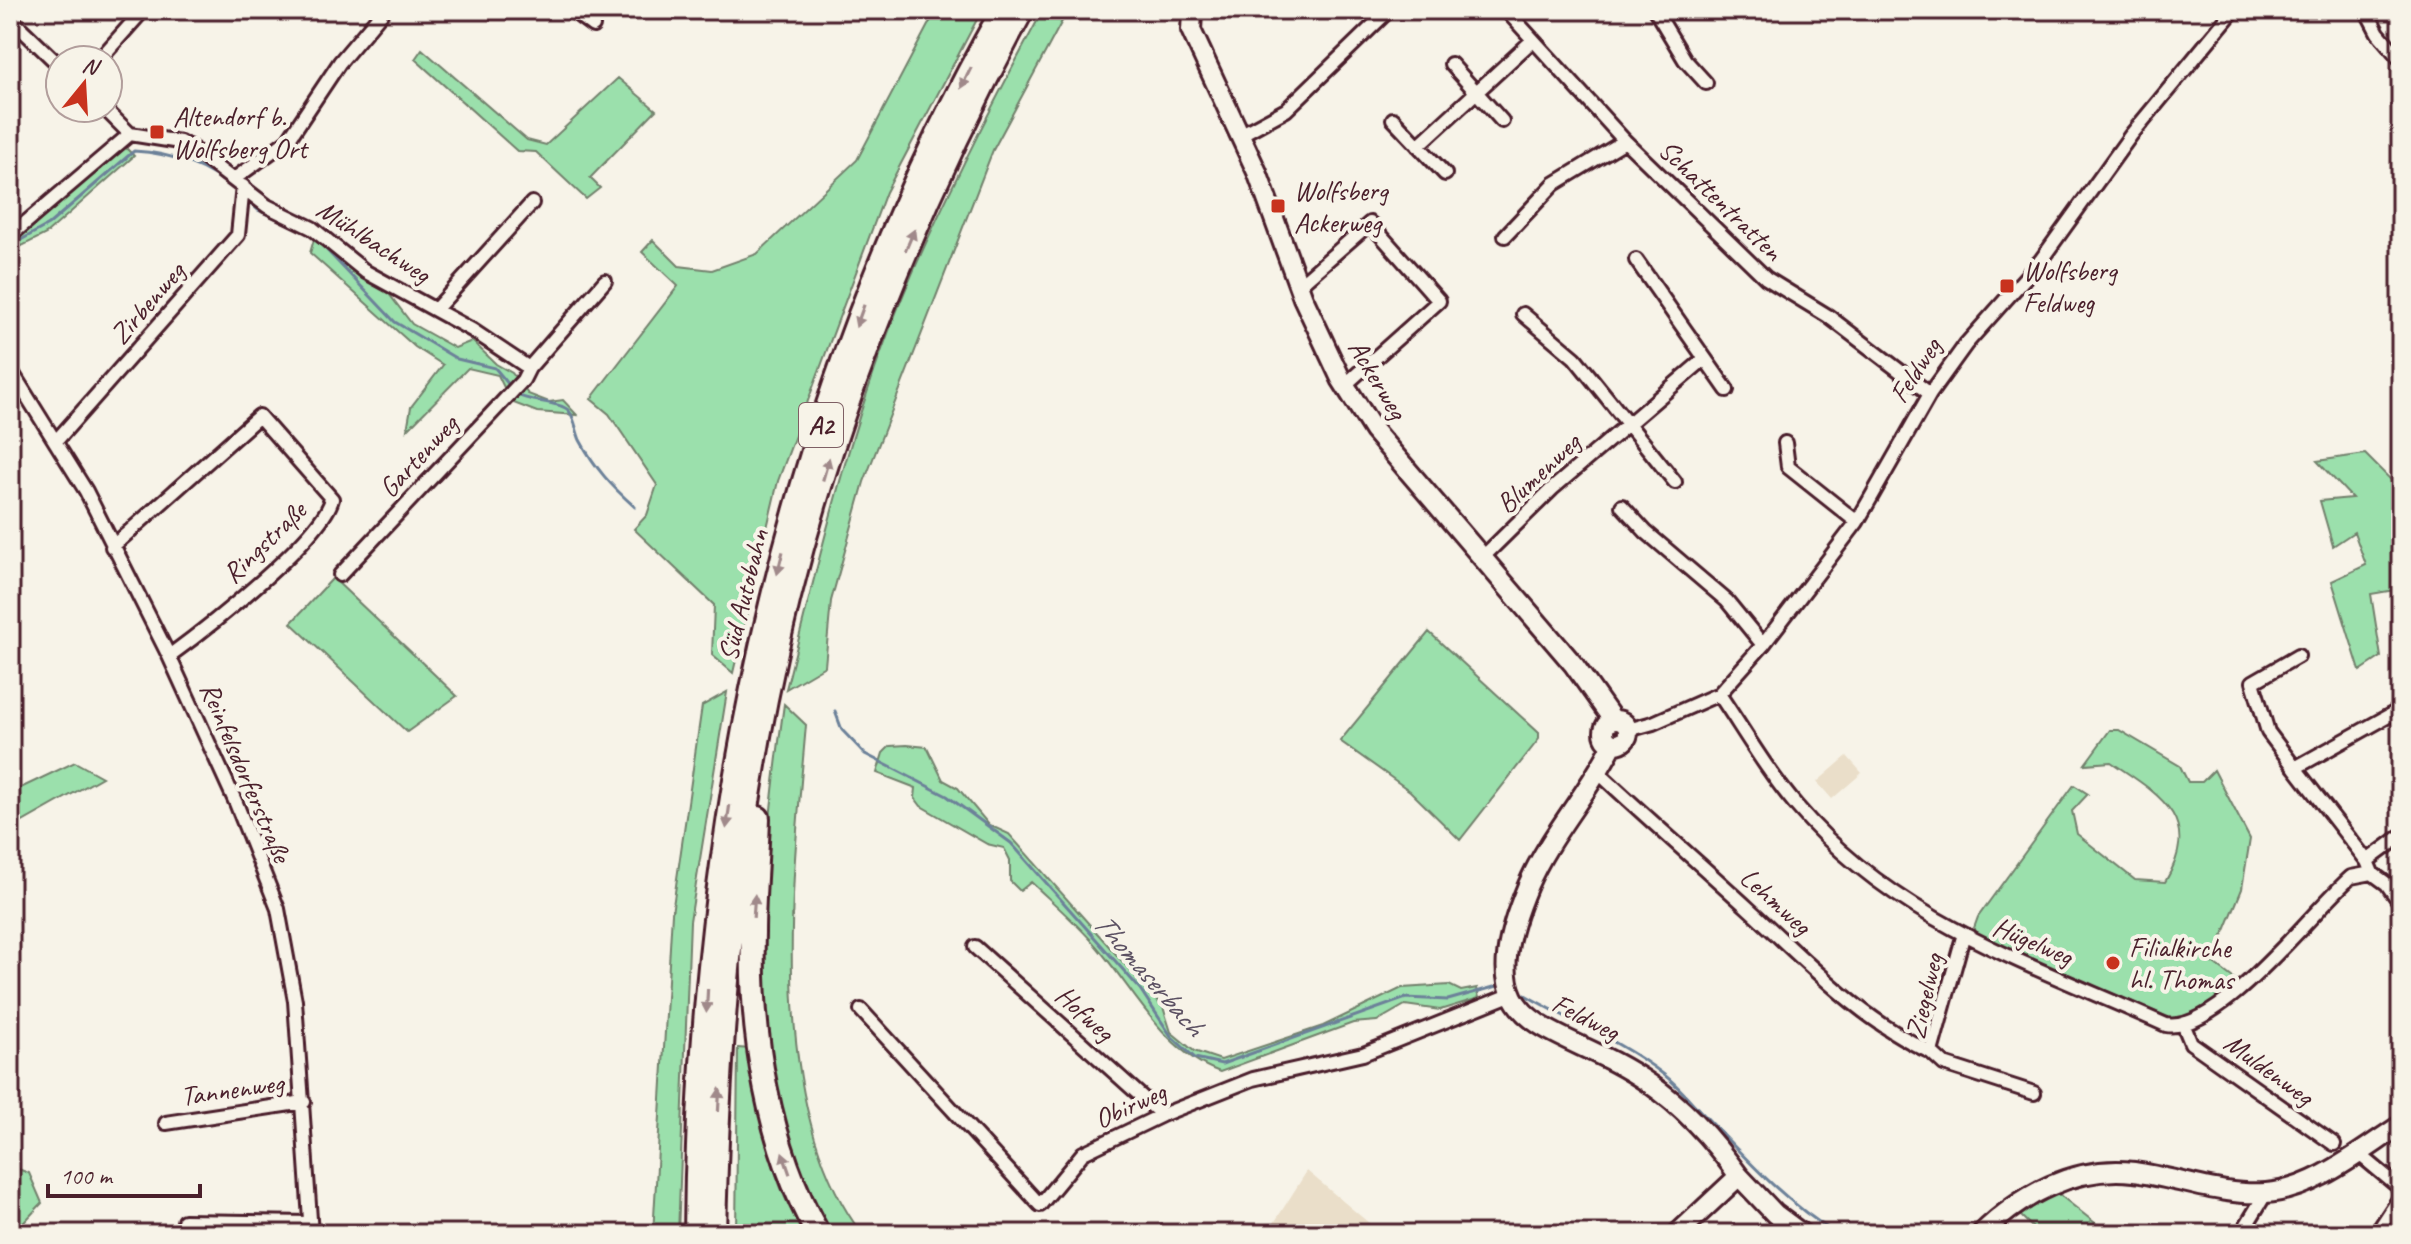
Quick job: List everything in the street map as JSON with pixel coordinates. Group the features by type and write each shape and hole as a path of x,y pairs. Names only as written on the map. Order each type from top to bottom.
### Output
{"highway":[{"name":"Süd Autobahn","path":"696,1234 708,982 720,868 735,766 766,621 814,444 864,305 911,191 1003,10"},
{"name":"Süd Autobahn","path":"714,1234 725,987 738,871 760,734 804,545 832,450 880,312 926,201 1022,10"},
{"path":"760,734 764,770 752,936 757,1015 766,1086 780,1148 797,1198 818,1234"}],"street":[{"path":"240,190 288,140 340,62 384,10"},
{"path":"571,10 593,26"},
{"name":"Schattentratten","path":"1506,10 1625,141 1766,278 1828,316 1930,394"},
{"path":"1655,10 1685,60 1706,83"},
{"name":"Feldweg","path":"1802,1234 1775,1214 1739,1176 1703,1130 1651,1084 1601,1054 1553,1035 1527,1018 1510,995 1507,978 1512,939 1528,884 1553,838 1599,773 1613,744 1624,740 1620,725 1653,723 1719,694 1763,645 1857,522 1930,394 1966,344 2041,260 2131,135 2234,10"},
{"path":"2366,10 2378,33 2401,60"},
{"name":"Ackerweg","path":"1196,11 1191,30 1240,135 1298,286 1345,385 1374,431 1574,665 1620,725"},
{"path":"1240,135 1286,110 1385,14"},
{"path":"113,44 139,15"},
{"path":"10,18 44,51"},
{"path":"1418,146 1533,40"},
{"path":"1451,64 1502,121"},
{"path":"1393,119 1445,174"},
{"path":"10,236 130,134 120,124"},
{"name":"Mühlbachweg","path":"130,134 180,142 240,190 312,228 366,272 436,309 529,368"},
{"path":"1505,236 1554,184 1625,141"},
{"name":"Zirbenweg","path":"57,440 238,235 240,190"},
{"path":"436,309 532,203"},
{"path":"1298,286 1370,223 1439,301 1345,385"},
{"path":"1636,260 1703,360 1727,390"},
{"name":"Gartenweg","path":"340,575 523,380 529,368 605,281"},
{"path":"1523,314 1575,358 1675,482"},
{"name":"Blumenweg","path":"1483,557 1552,489 1703,360"},
{"name":"Reinfelsdorferstraße","path":"10,369 57,440 169,656 236,803 278,909 295,1001 310,1229"},
{"name":"Ringstraße","path":"112,547 259,416 332,499 329,512 312,531 239,599 169,656"},
{"path":"1785,443 1788,467 1857,522"},
{"path":"1622,506 1646,532 1727,601 1763,645"},
{"path":"2298,656 2253,682 2268,732 2369,867 2387,884 2401,904"},
{"name":"Hügelweg","path":"1719,694 1795,805 1855,864 1910,905 1963,937 2166,1025 2184,1026"},
{"path":"2295,768 2401,709"},
{"name":"Lehmweg","path":"1599,773 1826,978 1868,1013 1911,1043 1931,1052"},
{"path":"2184,1026 2240,988 2351,877 2369,867 2401,836"},
{"name":"Ziegelweg","path":"1963,937 1931,1052 1944,1064 2034,1093"},
{"name":"Hofweg","path":"975,947 1162,1115"},
{"name":"Obirweg","path":"861,1010 1040,1205 1083,1153 1162,1115 1253,1079 1363,1054 1510,995"},
{"name":"Muldenweg","path":"2184,1026 2191,1043 2334,1144"},
{"name":"Tannenweg","path":"166,1123 304,1102"},
{"path":"1981,1234 2008,1208 2030,1195 2082,1175 2133,1172 2226,1191 2266,1193 2292,1188 2358,1153 2401,1125"},
{"path":"2358,1153 2401,1189"},
{"path":"1677,1234 1739,1176"},
{"path":"2241,1234 2266,1193"},
{"path":"2376,1234 2401,1196"},
{"path":"184,1221 310,1229"}],"shaded area":[{"path":"1847,756 1862,773 1832,799 1817,782"},
{"path":"1307,1171 1382,1234 1267,1234"}],"green space":[{"path":"936,10 982,10 886,192 778,481 733,673 712,655 714,605 634,529 647,515 657,485 609,414 591,399 678,286 642,252 653,240 679,266 712,270 757,254 857,160"},
{"path":"1043,10 1068,10 993,150 864,482 831,601 825,666 786,689 852,439 885,341 953,185"},
{"path":"422,49 527,140 546,145 618,78 656,110 590,178 600,188 586,199 536,152 517,151 415,59"},
{"path":"123,145 134,156 46,234 10,252 10,234"},
{"path":"315,236 389,294 412,324 455,348 472,341 496,364 512,373 528,394 549,402 563,400 577,415 537,412 511,402 498,375 468,368 407,430 411,407 443,365 415,347 310,253"},
{"path":"2365,454 2391,480 2401,498 2401,589 2371,594 2381,657 2360,671 2332,581 2366,565 2354,532 2333,546 2320,501 2352,498 2317,461"},
{"path":"333,578 457,696 407,732 291,623"},
{"path":"1429,632 1539,733 1539,739 1460,840 1410,791 1340,741"},
{"path":"727,692 690,921 678,1234 653,1234 672,913 702,706"},
{"path":"784,704 806,725 792,919 792,988 798,1056 810,1121 831,1181 862,1234 835,1234 811,1193 800,1170 783,1114 771,1056 765,998 765,880"},
{"path":"2110,730 2119,730 2180,766 2188,782 2202,782 2214,770 2250,839 2242,889 2212,962 2237,981 2198,1014 2175,1020 1980,937 1974,928 1978,917 2074,785 2088,794 2072,811 2077,834 2135,880 2165,882 2176,860 2179,841 2178,825 2171,811 2160,798 2111,762 2085,764"},
{"path":"890,746 927,747 943,780 958,788 989,825 1009,834 1163,1007 1171,1032 1194,1051 1221,1060 1323,1026 1402,988 1449,985 1461,991 1477,988 1479,998 1440,1010 1405,1005 1377,1021 1353,1023 1220,1072 1200,1063 1166,1035 1089,938 1031,882 1020,891 1010,881 1010,860 1004,848 987,844 921,806 915,798 916,788 877,773 883,753"},
{"path":"75,762 102,777 10,829 10,793"},
{"path":"738,1048 750,1049 767,1145 782,1191 805,1234 736,1234"},
{"path":"10,1166 29,1173 42,1203 13,1234 10,1234"},
{"path":"2056,1192 2109,1234 2039,1234 2017,1212"}],"waterway":[{"name":"Thomaserbach","path":"10,246 48,225 134,151 189,163 214,175 238,192"},
{"name":"Thomaserbach","path":"247,200 258,210 305,232 320,243 395,322 457,359 495,368 510,386"},
{"name":"Thomaserbach","path":"517,395 569,411 580,440 592,459 611,484 635,507"},
{"name":"Thomaserbach","path":"835,711 842,730 865,754 947,796 1011,843 1140,989 1171,1036 1195,1058 1222,1064 1406,998 1448,1000 1501,985"},
{"name":"Thomaserbach","path":"1520,992 1611,1040 1663,1074 1768,1180 1801,1209 1837,1234"}],"place":[{"name":"Altendorf b. Wolfsberg Ort","path":"157,132"},
{"name":"Wolfsberg Ackerweg","path":"1278,206"},
{"name":"Wolfsberg Feldweg","path":"2007,286"},
{"name":"Filialkirche hl. Thomas","path":"2113,963"}]}
